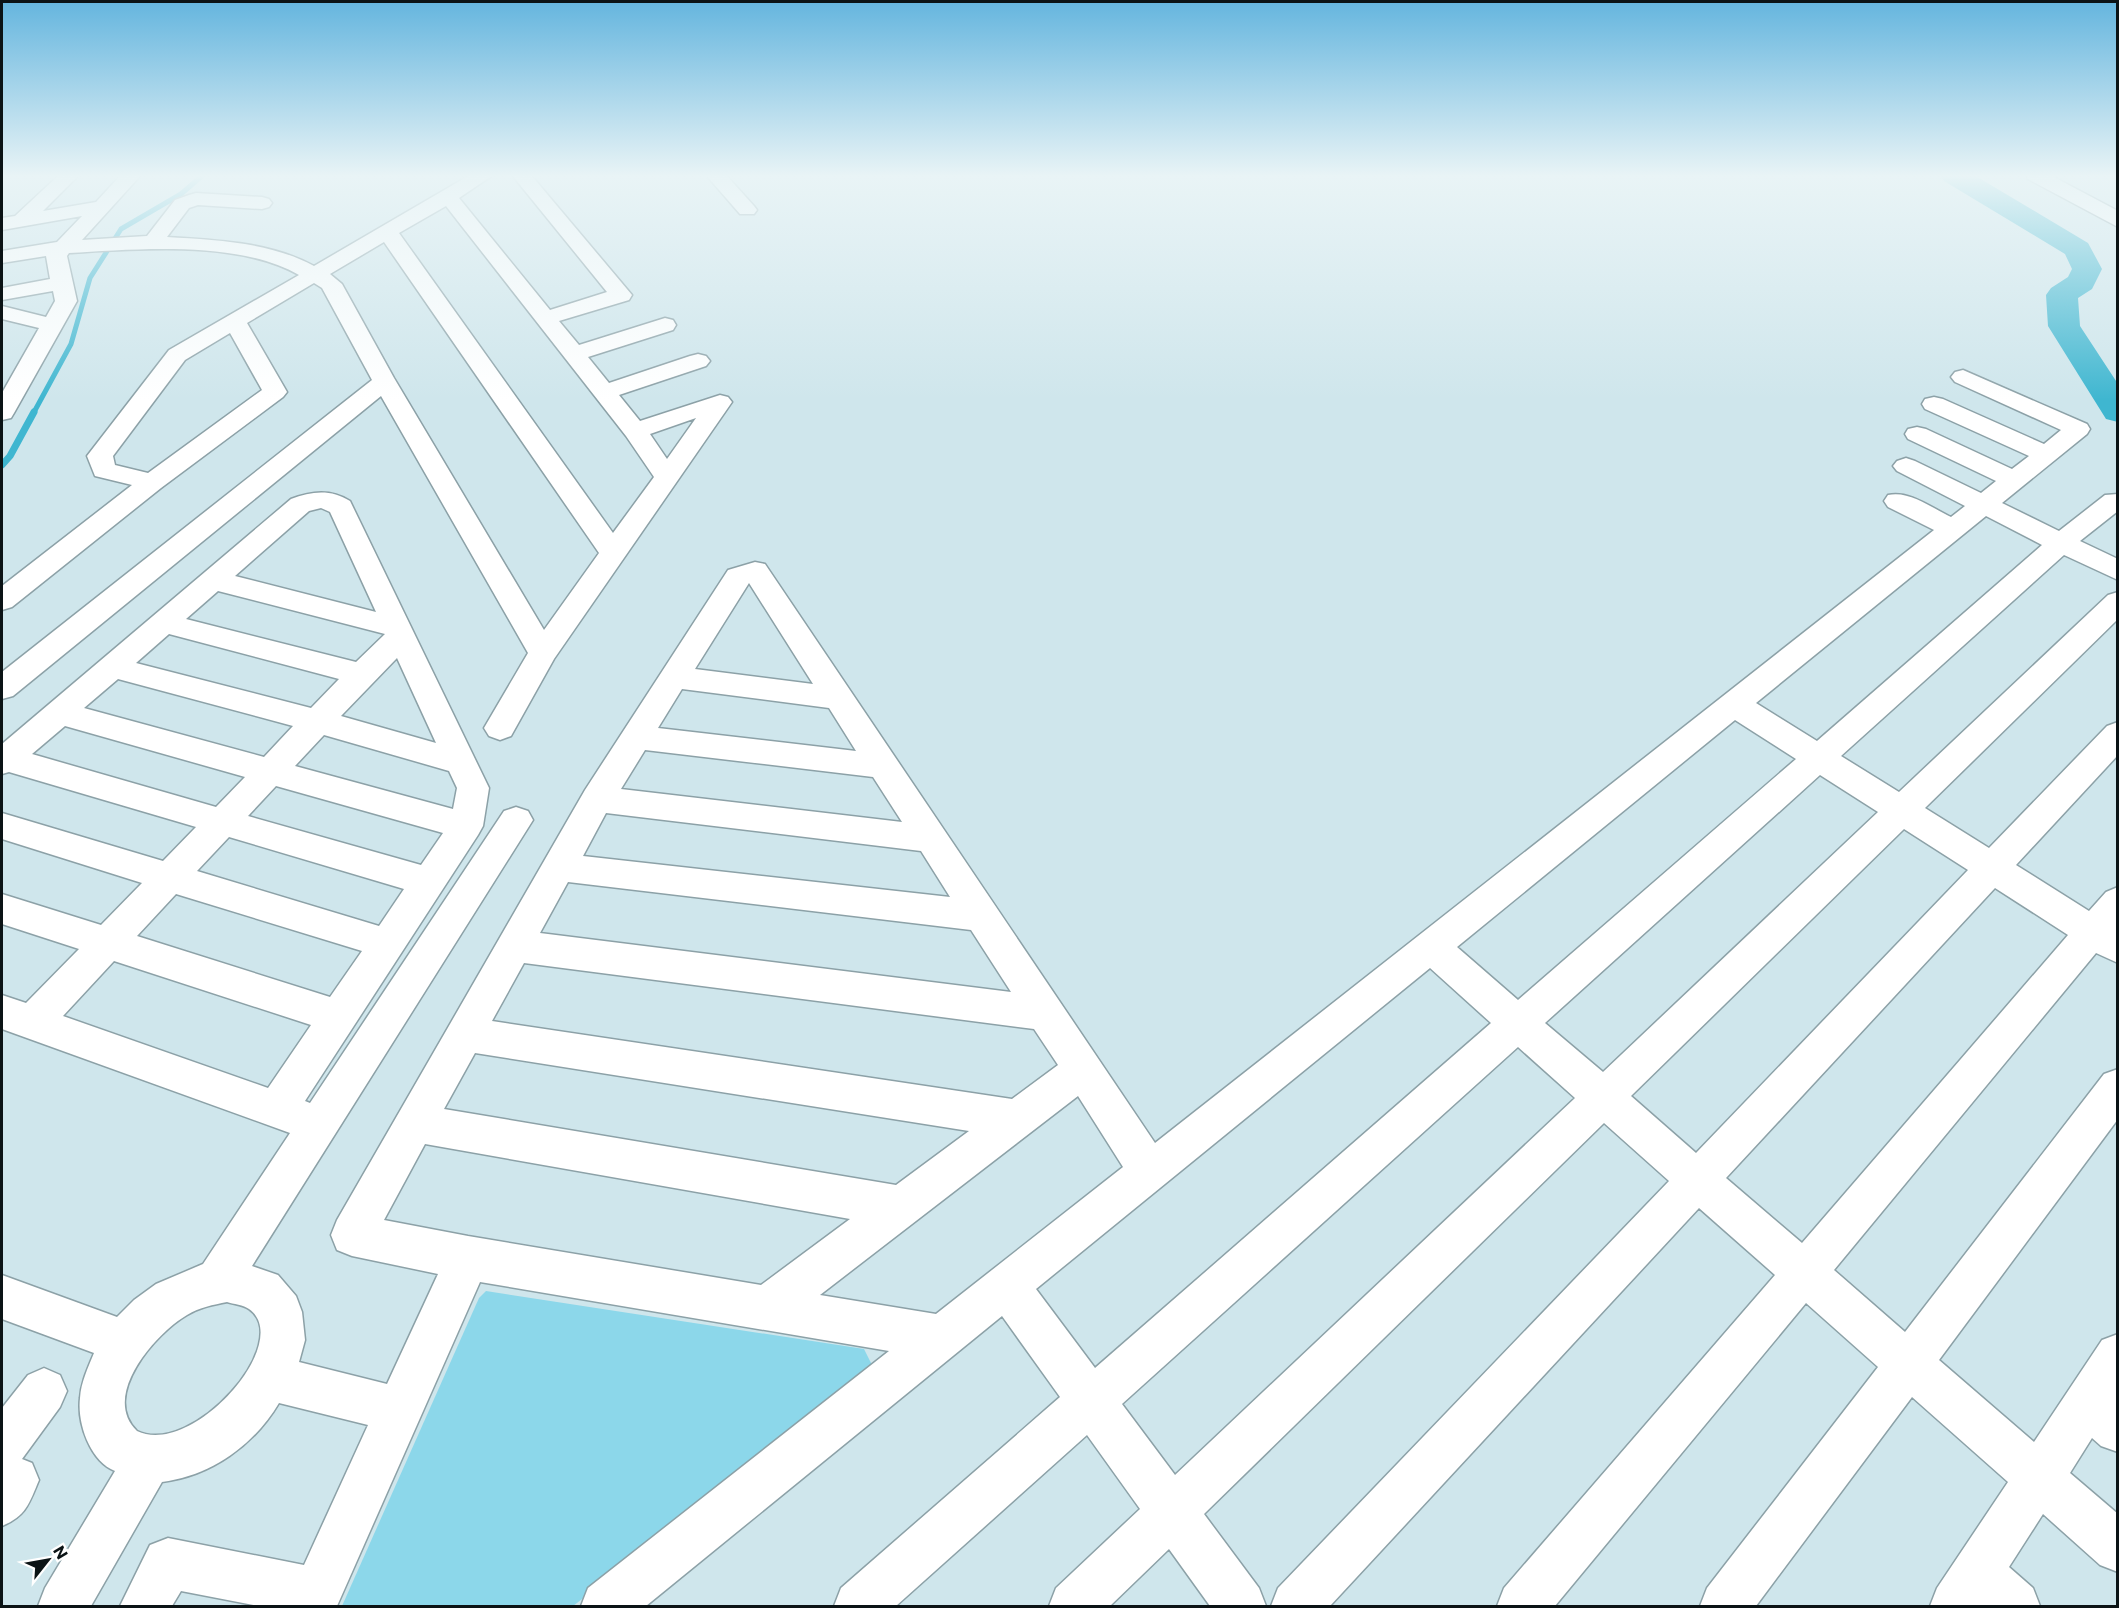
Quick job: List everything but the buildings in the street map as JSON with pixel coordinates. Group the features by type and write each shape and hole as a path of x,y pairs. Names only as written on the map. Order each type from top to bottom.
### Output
{"street":[{"path":"2,257 47,250"},
{"path":"2,413 12,373 52,325 66,301 56,255 62,250"},
{"path":"242,250 299,266 331,284 384,382 543,654"},
{"path":"152,482 104,470 100,456 177,355 355,250"},
{"path":"400,250 613,553"},
{"path":"491,250 635,431 667,477"},
{"path":"545,318 621,295 584,250"},
{"path":"2,294 61,283"},
{"path":"2,312 52,325"},
{"path":"2,600 152,482 275,392 234,321"},
{"path":"574,354 665,325"},
{"path":"604,392 698,361"},
{"path":"606,1606 2078,429 1963,377"},
{"path":"2,688 384,382"},
{"path":"500,728 543,654 720,402 635,431"},
{"path":"1934,404 2046,454"},
{"path":"1917,434 2014,480"},
{"path":"1906,466 2118,571"},
{"path":"4,761 300,505 317,500 327,500 341,507 473,788 466,826 277,1109"},
{"path":"1897,501 1953,529"},
{"path":"859,1606 2061,543 2114,501"},
{"path":"943,1338 468,1258 352,1235 597,799 738,577 755,571 1150,1172"},
{"path":"212,580 399,631"},
{"path":"1074,1606 2118,602"},
{"path":"163,623 362,674"},
{"path":"17,1018 108,943 362,674 399,631"},
{"path":"112,667 317,721 462,763"},
{"path":"673,677 838,698"},
{"path":"1522,1606 1804,1273 2109,927 1991,868 1734,704"},
{"path":"60,712 466,826"},
{"path":"635,737 884,766"},
{"path":"1296,1606 1991,868 2115,741"},
{"path":"4,761 429,882"},
{"path":"597,799 932,839"},
{"path":"217,1281 516,820"},
{"path":"2,826 388,944"},
{"path":"559,867 981,916"},
{"path":"2,909 340,1017"},
{"path":"515,946 1045,1012"},
{"path":"1431,947 2118,1547"},
{"path":"17,1018 320,1124"},
{"path":"466,1034 1017,1119"},
{"path":"767,1308 1083,1069"},
{"path":"1725,1606 2118,1087"},
{"path":"415,1123 901,1207"},
{"path":"145,1606 168,1563 314,1600 468,1258"},
{"path":"217,1281 245,1282 261,1288 273,1300 280,1315 283,1334 280,1356 271,1378 256,1401 238,1421 217,1438 182,1455 148,1460 129,1454 114,1444 106,1428 102,1409 104,1387 112,1365 125,1342 162,1305 183,1292 217,1281"},
{"path":"1007,1286 1241,1606"},
{"path":"2,1297 125,1342"},
{"path":"2014,1606 1966,1589 2039,1477 2102,1416 2118,1356"},
{"path":"271,1378 399,1410"},
{"path":"2,1446 44,1391"},
{"path":"63,1606 148,1460"},
{"path":"2,1478 15,1480 2,1502"}],"shaded area":[{"path":"486,1291 864,1349 873,1367 867,1381 573,1606 342,1606 479,1298"}],"waterway":[{"path":"33,414 71,344 90,278 108,250"},
{"path":"2078,250 2087,269 2081,282 2062,295 2064,326 2118,412"},
{"path":"2,465 10,456 34,412"}]}
